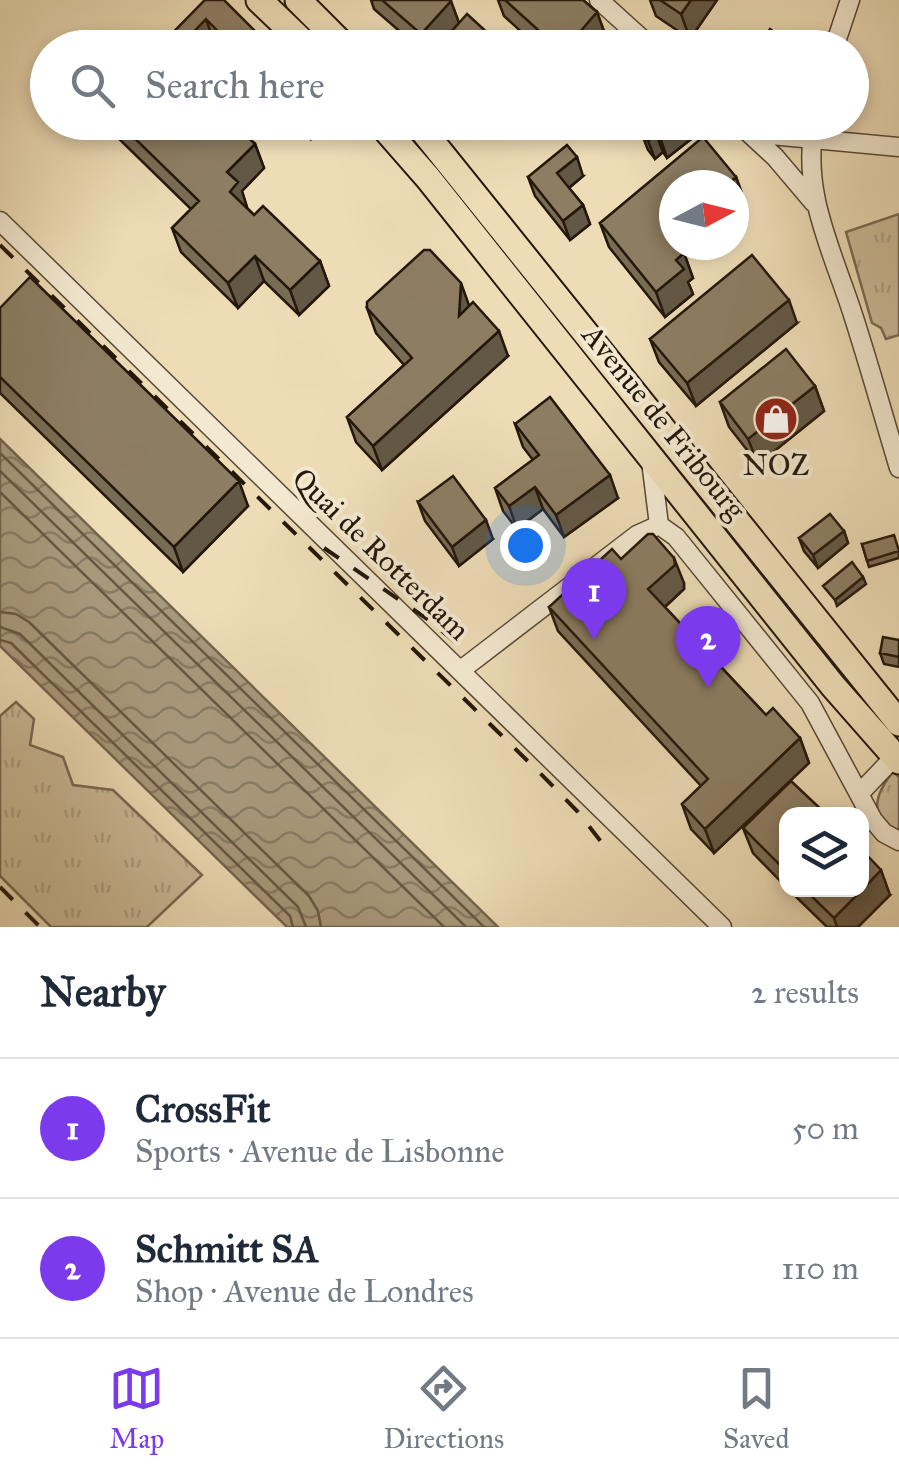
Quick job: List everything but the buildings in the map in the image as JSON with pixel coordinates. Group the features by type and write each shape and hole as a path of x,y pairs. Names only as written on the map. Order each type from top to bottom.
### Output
{"main road":[{"path":"259,0 290,30"},
{"path":"298,0 328,30"},
{"name":"Avenue de Fribourg","path":"395,140 833,686 898,756"},
{"name":"Avenue de Fribourg","path":"430,140 899,723"}],"street":[{"path":"599,0 632,30"},
{"path":"840,30 850,0"},
{"path":"754,140 814,203"},
{"path":"813,140 814,203 899,468"},
{"path":"861,140 899,147"},
{"name":"Quai de Rotterdam","path":"0,222 722,927"},
{"path":"651,458 659,525 676,537 810,703 873,820 884,833 899,841"},
{"path":"461,670 637,535 659,525"},
{"path":"859,794 898,756"}],"green space":[{"path":"899,214 899,335 886,339 881,328 872,323 846,232"},
{"path":"16,702 34,719 30,745 63,757 73,785 113,790 202,875 147,927 51,927 0,876 0,716"},
{"path":"893,772 899,777 899,832 882,819 877,805"}],"water":[{"path":"0,439 498,927 287,927 0,646"}],"railway":[{"path":"0,245 540,773 606,848"},
{"path":"324,548 461,647"},
{"path":"0,887 40,927"}],"place":[{"name":"NOZ","path":"776,419"},
{"name":"CrossFit","path":"594,640"},
{"name":"Schmitt SA","path":"708,688"}]}
